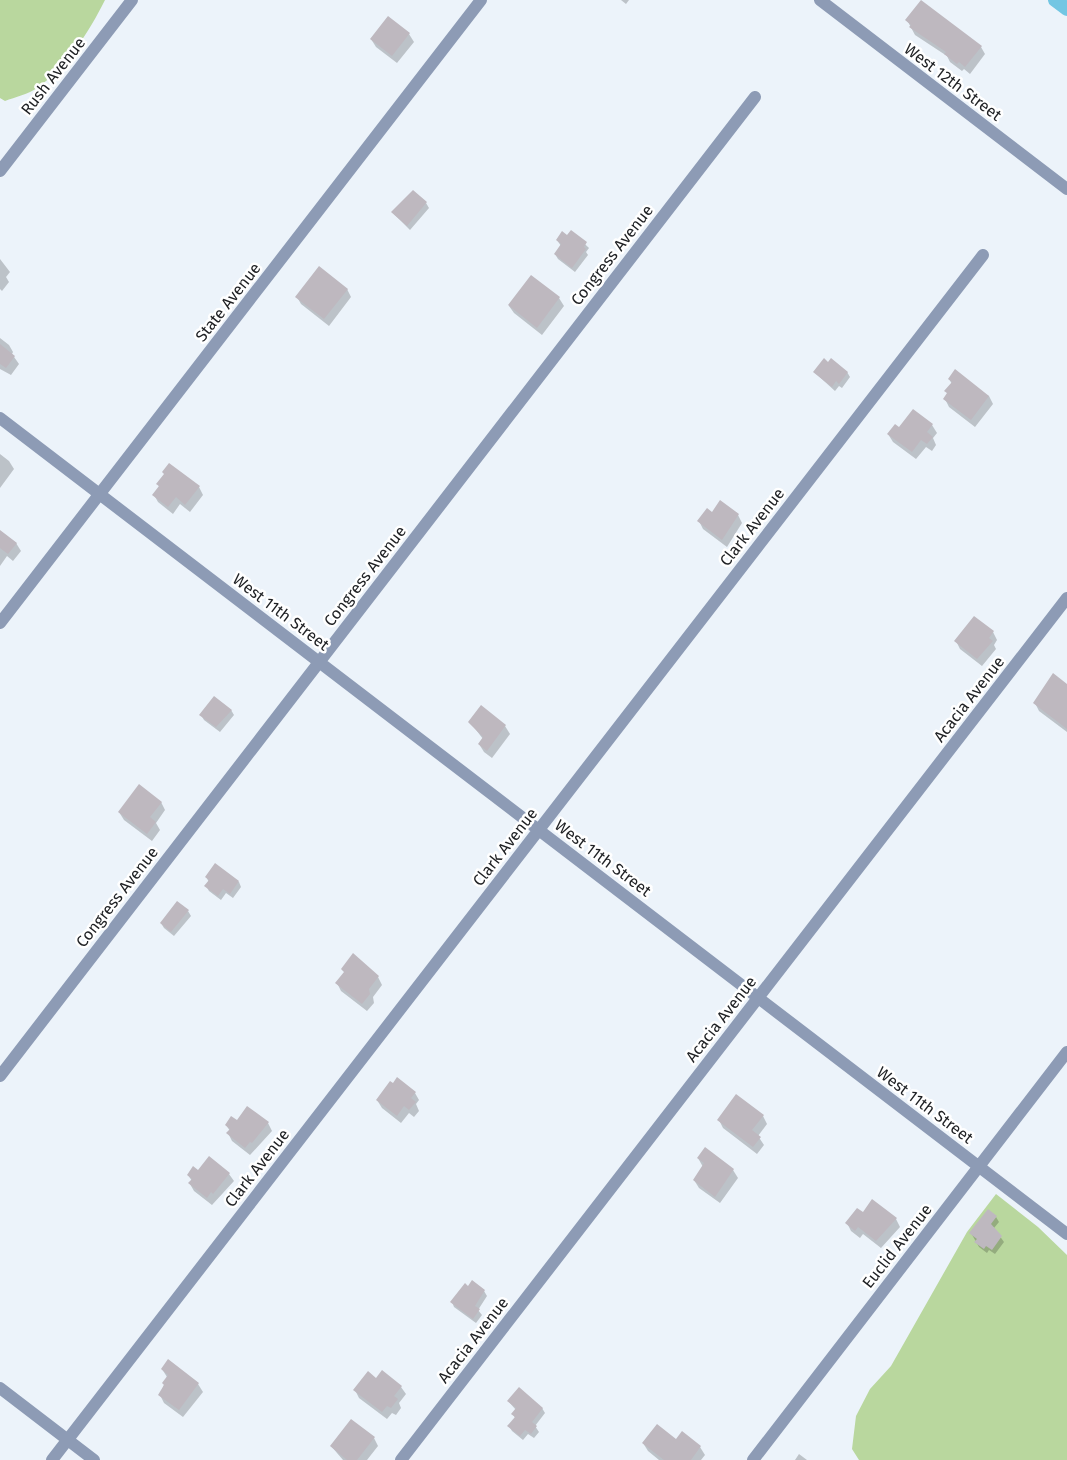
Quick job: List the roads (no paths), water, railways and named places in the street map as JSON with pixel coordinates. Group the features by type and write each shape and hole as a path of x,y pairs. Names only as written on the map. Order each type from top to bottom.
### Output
{"street":[{"name":"Rush Avenue","path":"0,171 132,0"},
{"name":"State Avenue","path":"0,623 481,0"},
{"name":"West 12th Street","path":"820,0 1067,189"},
{"name":"Congress Avenue","path":"0,1076 755,96"},
{"name":"Clark Avenue","path":"52,1460 983,255"},
{"name":"West 11th Street","path":"0,418 1067,1234"},
{"name":"Acacia Avenue","path":"401,1460 1067,598"},
{"name":"Euclid Avenue","path":"753,1460 1067,1052"},
{"path":"0,1388 94,1460"}],"waterway":[{"path":"1055,0 1067,9"}]}
